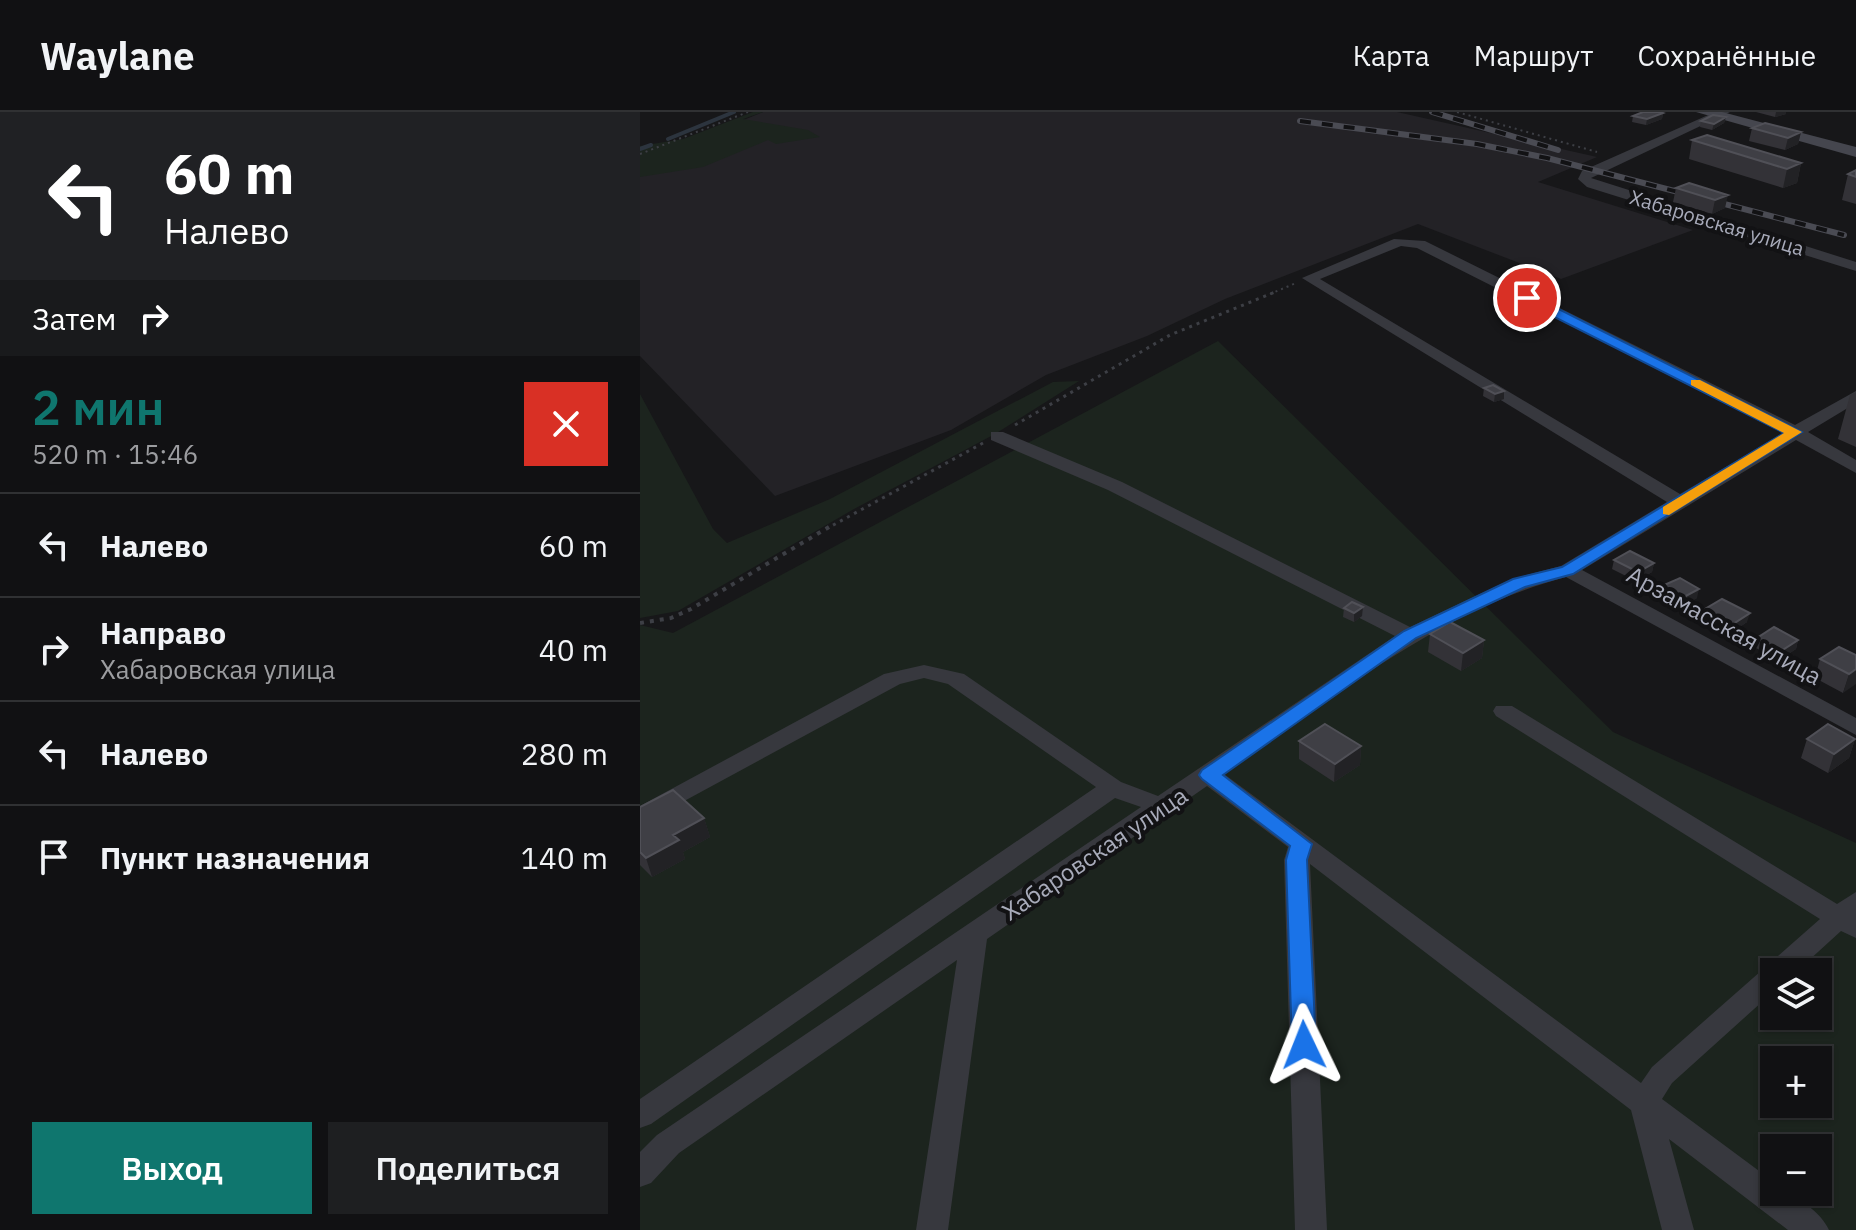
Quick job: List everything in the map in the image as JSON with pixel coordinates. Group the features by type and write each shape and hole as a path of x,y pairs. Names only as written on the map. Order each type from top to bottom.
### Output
{"street":[{"path":"1621,159 1715,113 1856,152"},
{"name":"Хабаровская улица","path":"1621,159 1586,174 1584,179 1856,267"},
{"path":"1309,278 1399,242 1420,244 1795,432 1856,468"},
{"path":"1309,278 1681,503"},
{"name":"Хабаровская улица","path":"640,1173 668,1144 974,937 1410,635 1519,583 1568,570 1856,396"},
{"path":"997,436 1115,486 1410,635"},
{"name":"Арзамасская улица","path":"1568,570 1856,728"},
{"path":"640,817 892,679 914,671 936,670 956,679 1081,763 1112,788 1163,806"},
{"path":"1504,711 1850,916 1796,958"},
{"path":"1209,775 1813,1230"},
{"path":"640,1115 1112,788"},
{"path":"1301,844 1297,860 1311,1230"},
{"path":"932,1230 974,937"},
{"path":"1678,1230 1644,1103 1662,1075 1760,988"}],"path":[{"path":"640,154 748,112"},
{"path":"1457,112 1621,159"},
{"path":"640,623 671,618 691,609 1170,335 1309,278"}],"shaded area":[{"path":"753,112 763,112 743,119 808,130 820,137 776,144 768,140 703,167 640,177 640,146 683,139"},
{"path":"763,112 1397,112 1597,157 1538,182 1693,230 1561,279 1418,224 1225,299 1147,336 1046,375 951,430 775,496 640,356 640,163"},
{"path":"1218,341 1613,732 1856,843 1856,1230 640,1230 640,625 673,633"},
{"path":"1079,381 995,434 854,509 678,611 640,618 640,394 713,529 727,543 830,499 1053,382"}],"building":[{"path":"1643,112 1663,113 1647,119 1633,116"},
{"path":"1713,115 1726,117 1714,124 1701,121"},
{"path":"1765,123 1801,132 1788,138 1752,128"},
{"path":"1707,135 1801,163 1787,169 1692,140"},
{"path":"1689,183 1728,195 1715,200 1676,188"},
{"path":"1493,385 1504,391 1495,394 1484,388"},
{"path":"1630,551 1654,563 1638,572 1614,560"},
{"path":"1680,578 1699,589 1682,598 1662,586"},
{"path":"1722,599 1750,613 1733,624 1705,609"},
{"path":"1352,602 1363,607 1354,613 1344,608"},
{"path":"1450,622 1484,640 1463,653 1430,634"},
{"path":"1774,627 1798,640 1781,651 1757,638"},
{"path":"1839,647 1856,655 1856,669 1849,674 1820,659"},
{"path":"1325,724 1361,746 1335,764 1299,741"},
{"path":"1828,724 1855,739 1834,754 1807,739"},
{"path":"673,790 704,818 673,835 679,840 646,858 640,852 640,807"}],"waterway":[{"path":"668,139 734,112"},
{"path":"640,149 651,145"}],"railway":[{"path":"1432,112 1558,150"},
{"path":"1300,121 1477,144 1547,158 1844,235"}],"slow traffic":[{"path":"1669,510 1795,432 1696,382"}],"route":[{"path":"1304,1045 1297,860 1301,844 1209,775 1410,635 1463,607 1519,583 1568,570 1795,432 1527,298"}]}
